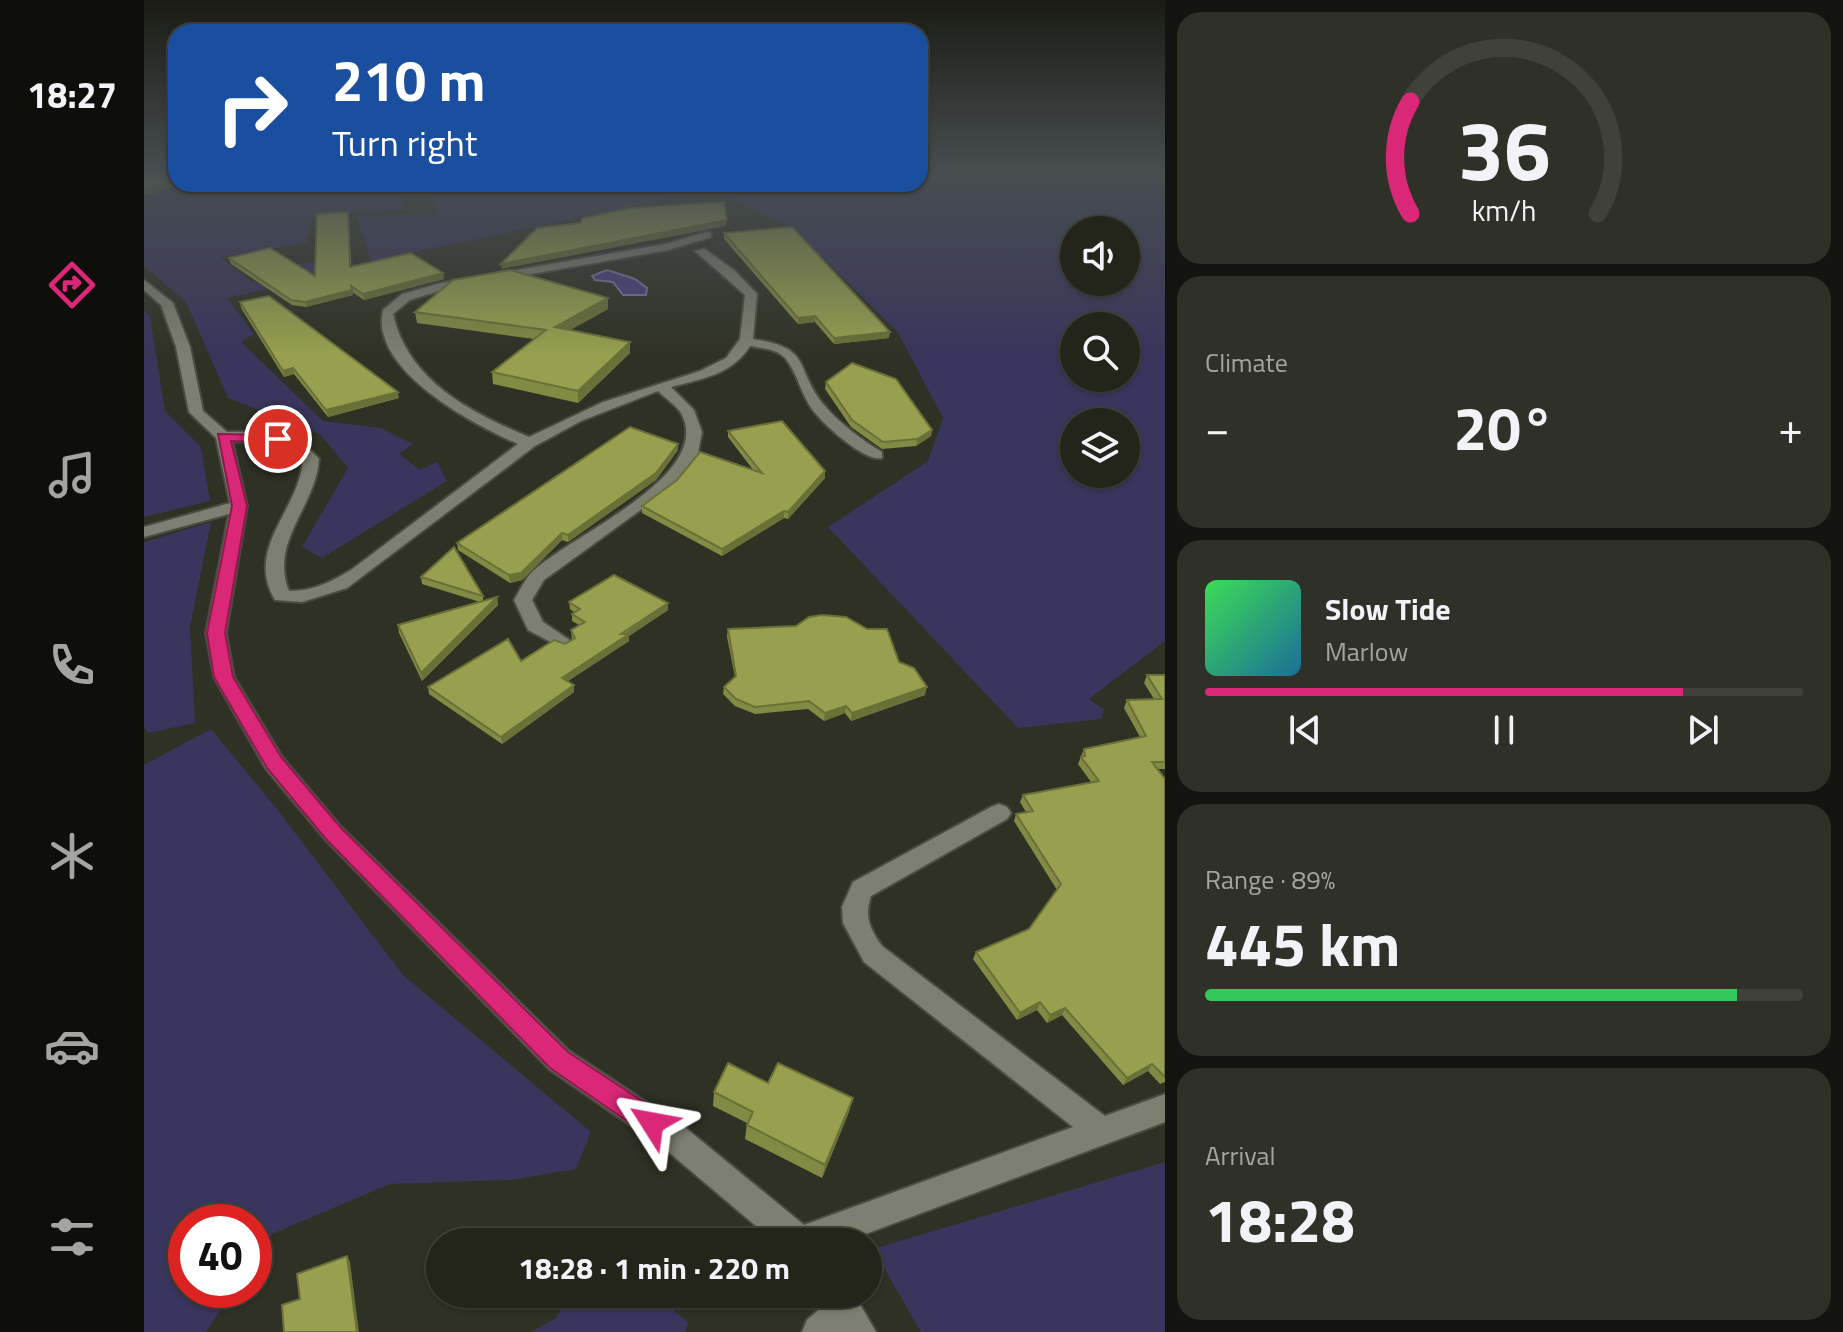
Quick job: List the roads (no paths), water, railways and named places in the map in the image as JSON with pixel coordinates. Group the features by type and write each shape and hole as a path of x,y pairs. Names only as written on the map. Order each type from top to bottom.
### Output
{"street":[{"path":"529,443 479,423 442,396 399,355 388,329 387,313 406,297 441,287 668,247 707,235"},
{"path":"223,437 278,439 297,444 311,459 308,484 280,532 274,562 276,583 282,596 301,599 357,575 420,523 529,443 592,410 732,361 747,342 751,294 731,273 701,251"},
{"path":"144,284 167,303 183,347 196,412 223,437 239,506 216,633 224,677 274,763 333,833 559,1060 676,1139 784,1228"},
{"path":"747,342 774,346 790,354 818,407 861,446 877,455"},
{"path":"564,643 535,626 523,600 537,577 669,482 689,458 694,432 687,410 661,386"},
{"path":"144,532 239,506"},
{"path":"999,813 862,889 853,904 855,930 873,954 1102,1132"},
{"path":"839,1228 1165,1108"},
{"path":"819,1332 846,1312"}]}
